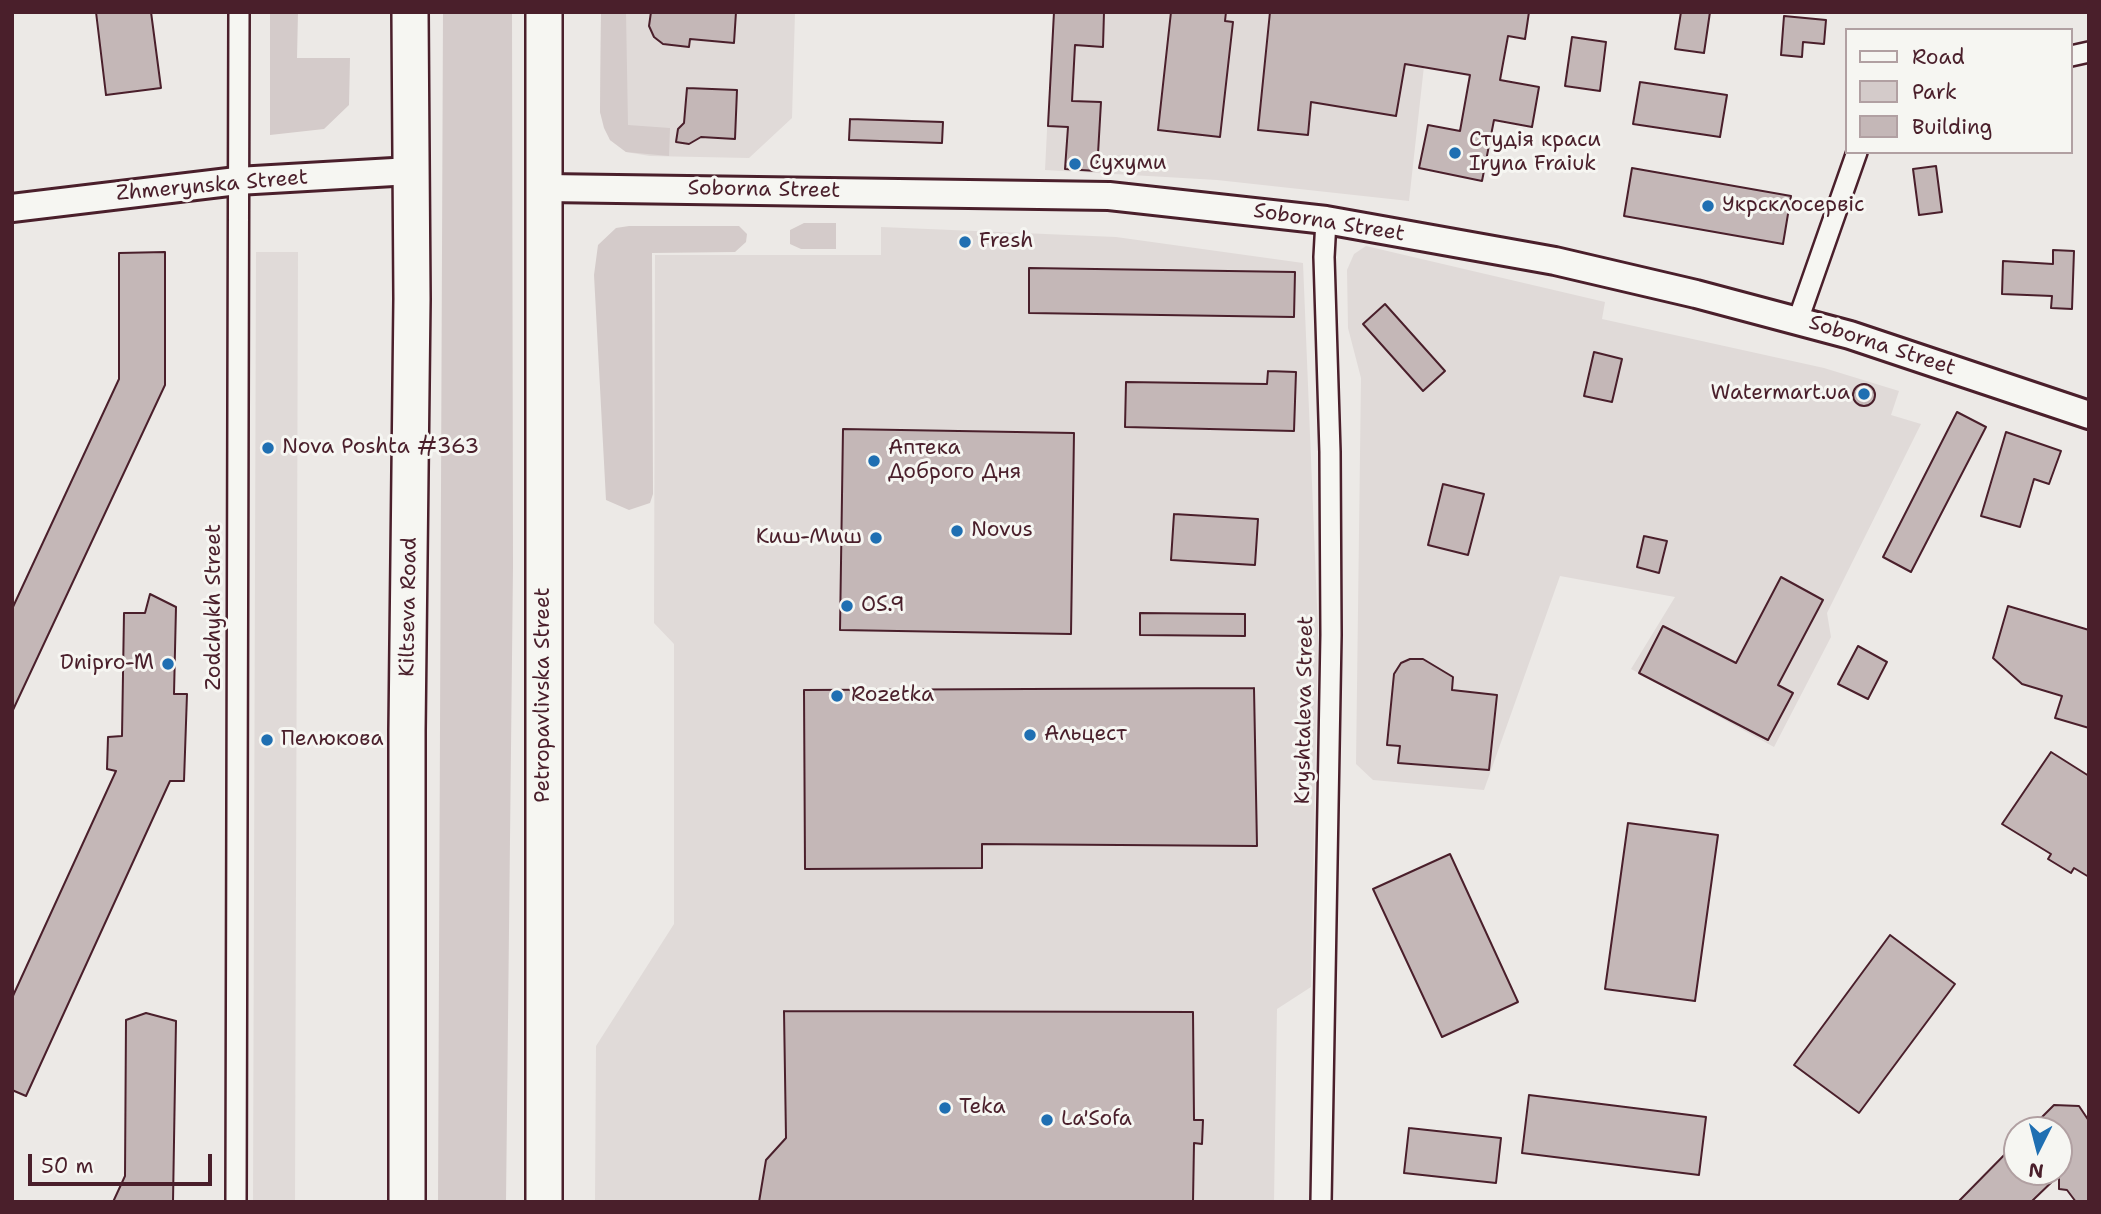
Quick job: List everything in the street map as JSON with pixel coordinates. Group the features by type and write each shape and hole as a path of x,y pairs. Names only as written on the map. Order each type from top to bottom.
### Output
{"highway":[{"name":"Kiltseva Road","path":"407,1202 410,12"},
{"name":"Petropavlivska Street","path":"544,12 547,188 544,1202"}],"main road":[{"name":"Zhmerynska Street","path":"12,208 237,181 411,171"},
{"name":"Soborna Street","path":"547,188 1110,195 1326,220 1555,261 1798,320 2089,415"}],"street":[{"name":"Zodchykh Street","path":"236,1202 239,12"},
{"path":"1798,320 1856,154"},
{"name":"Kryshtaleva Street","path":"1321,1202 1331,635 1330,453 1324,257 1326,220"}],"shaded area":[{"path":"601,12 795,12 792,118 749,158 650,156 626,152 610,140 600,112"},
{"path":"1053,12 1430,12 1409,201 1217,180 1045,170"},
{"path":"881,227 1116,237 1303,263 1318,630 1311,987 1277,1009 1274,1202 595,1202 596,1046 674,924 674,644 654,623 655,255 881,255"},
{"path":"1366,246 1605,302 1602,319 1824,368 1899,391 1891,415 1921,424 1827,613 1831,637 1774,747 1631,669 1675,597 1560,576 1484,790 1373,780 1356,764 1361,378 1348,328 1347,270 1354,254"},
{"path":"256,252 298,252 295,1202 253,1202"}],"green space":[{"path":"270,12 298,12 297,58 350,58 349,105 324,129 270,135"},
{"path":"443,12 512,12 513,567 506,1202 438,1202"},
{"path":"601,12 626,12 628,125 670,128 669,156 626,152 610,140 604,128 600,112"},
{"path":"804,223 836,223 836,249 801,249 790,244 790,230"},
{"path":"739,226 747,234 746,242 735,252 652,253 653,494 650,503 629,510 606,500 594,275 598,245 616,228"}],"building":[{"path":"96,12 151,12 161,88 106,95"},
{"path":"651,12 736,12 734,43 690,39 689,47 663,44 654,37 649,26"},
{"path":"1054,12 1104,12 1103,47 1075,45 1072,101 1101,102 1097,171 1065,169 1068,127 1048,126"},
{"path":"1171,12 1226,12 1225,21 1233,22 1220,137 1158,130"},
{"path":"1270,12 1529,12 1525,39 1508,36 1500,80 1539,87 1532,127 1494,120 1482,181 1419,168 1428,125 1460,131 1470,75 1405,64 1396,116 1311,102 1308,135 1258,130"},
{"path":"1681,12 1710,12 1704,53 1675,49"},
{"path":"1784,16 1826,20 1824,44 1803,42 1802,57 1781,55"},
{"path":"1572,37 1606,42 1600,91 1565,86"},
{"path":"1640,82 1727,95 1720,137 1633,124"},
{"path":"687,88 737,90 735,139 701,137 689,144 676,142 678,129 684,123"},
{"path":"850,119 943,122 942,143 849,140"},
{"path":"1936,166 1942,212 1919,215 1913,169"},
{"name":"Укрсклосервіс","path":"1632,168 1791,196 1783,244 1624,216"},
{"path":"2053,250 2074,251 2072,309 2051,308 2052,296 2002,294 2003,261 2053,264"},
{"path":"165,252 165,385 12,712 12,609 119,379 119,253"},
{"path":"1029,268 1295,272 1294,317 1029,313"},
{"path":"1385,304 1445,371 1423,391 1363,324"},
{"path":"1594,352 1622,359 1612,402 1584,396"},
{"path":"1268,371 1296,372 1294,431 1125,427 1126,382 1267,384"},
{"name":"Watermart.ua","path":"1864,384 1872,387 1875,395 1872,403 1864,406 1856,403 1853,395 1856,387"},
{"path":"1957,412 1986,427 1911,572 1883,557"},
{"name":"Novus","path":"843,429 1074,433 1071,634 840,630"},
{"path":"2006,432 2061,451 2049,484 2034,479 2020,527 1981,516"},
{"path":"1443,484 1484,494 1468,555 1428,545"},
{"path":"1174,514 1258,519 1255,565 1171,560"},
{"path":"1644,536 1667,541 1659,573 1637,567"},
{"path":"1781,577 1823,600 1778,685 1793,693 1768,740 1639,673 1663,626 1736,663"},
{"path":"150,594 176,607 174,694 187,694 184,781 170,781 26,1096 12,1090 12,998 116,771 107,769 108,737 122,736 124,613 145,613"},
{"path":"2008,606 2089,630 2089,728 2055,718 2062,696 2022,684 1993,658"},
{"path":"1140,613 1245,614 1245,636 1140,635"},
{"path":"1858,646 1887,662 1868,699 1838,684"},
{"path":"1410,659 1423,659 1453,677 1452,690 1497,695 1489,770 1398,763 1400,746 1387,745 1394,674 1401,663"},
{"name":"Альцест","path":"1254,688 1257,846 982,844 982,868 805,869 804,690"},
{"path":"2051,752 2089,776 2089,877 2074,868 2071,873 2048,859 2051,854 2002,824"},
{"path":"1628,823 1718,835 1695,1001 1605,989"},
{"path":"1450,854 1518,1002 1442,1037 1373,889"},
{"path":"1890,935 1955,984 1859,1113 1794,1065"},
{"path":"784,1011 1193,1012 1194,1120 1203,1120 1202,1144 1194,1143 1193,1202 759,1202 766,1160 786,1138"},
{"path":"146,1013 176,1021 173,1202 113,1202 125,1176 126,1020"},
{"path":"1529,1095 1706,1117 1699,1175 1522,1153"},
{"path":"2054,1105 2079,1106 2089,1121 2089,1202 2076,1202 2067,1190 2059,1189 2059,1186 2073,1186 2073,1116 2043,1116"},
{"path":"1409,1128 1501,1138 1496,1183 1404,1173"},
{"path":"2003,1156 2003,1186 2048,1186 2031,1202 1958,1202"}],"place":[{"name":"Студія краси Iryna Fraiuk","path":"1455,153"},
{"name":"Сухуми","path":"1075,164"},
{"name":"Укрсклосервіс","path":"1708,206"},
{"name":"Fresh","path":"965,242"},
{"name":"Watermart.ua","path":"1864,394"},
{"name":"Nova Poshta #363","path":"268,448"},
{"name":"Аптека Доброго Дня","path":"874,461"},
{"name":"Novus","path":"957,531"},
{"name":"Киш-Миш","path":"876,538"},
{"name":"OS.9","path":"847,606"},
{"name":"Dnipro-M","path":"168,664"},
{"name":"Rozetka","path":"837,696"},
{"name":"Альцест","path":"1030,735"},
{"name":"Пелюкова","path":"267,740"},
{"name":"Teka","path":"945,1108"},
{"name":"La'Sofa","path":"1047,1120"}]}
